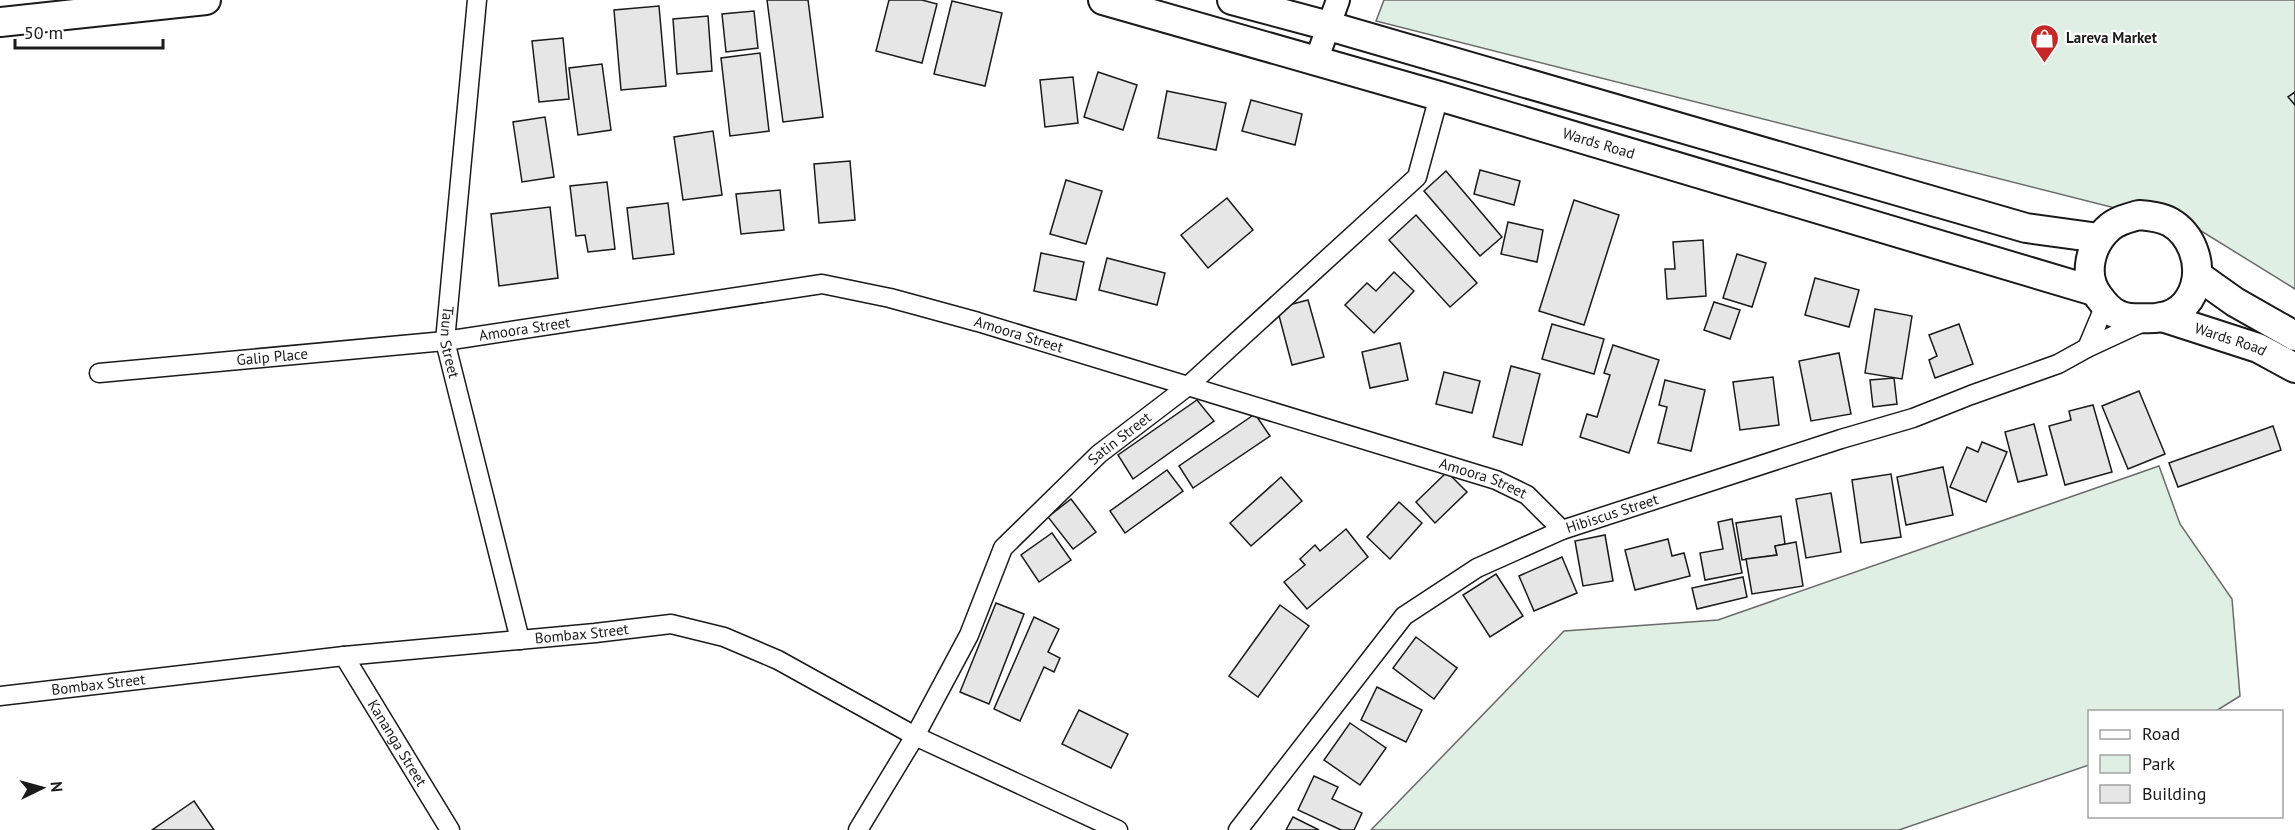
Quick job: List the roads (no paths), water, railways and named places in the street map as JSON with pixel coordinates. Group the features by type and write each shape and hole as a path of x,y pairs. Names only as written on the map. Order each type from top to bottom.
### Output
{"main road":[{"path":"0,22 206,0"},
{"name":"Wards Road","path":"1103,0 1439,96 2100,298"},
{"path":"1232,0 1334,13 2026,228 2099,238"},
{"path":"2139,215 2155,216 2170,222 2182,231 2191,244 2197,260 2195,286 2184,305 2176,313 2156,318 2117,315 2100,298 2090,270 2091,259 2099,238 2110,227 2124,219 2139,215"},
{"name":"Wards Road","path":"2197,275 2235,302 2295,336"},
{"name":"Wards Road","path":"2156,318 2258,348 2295,368"}],"street":[{"name":"Taun Street","path":"477,0 445,341 520,640"},
{"path":"1316,62 1334,13"},
{"name":"Satin Street","path":"858,830 915,736 969,635 1004,548 1099,454 1188,386 1417,177 1439,96"},
{"name":"Amoora Street","path":"445,341 822,284 890,298 978,322 1496,480 1527,495 1562,530"},
{"path":"2087,348 2100,298"},
{"name":"Hibiscus Street","path":"1238,830 1404,616 1477,568 1562,530 1841,439 1913,418 2058,364 2087,348 2156,318"},
{"name":"Galip Place","path":"99,374 445,341"},
{"name":"Bombax Street","path":"0,696 344,656 671,624 724,637 778,660 915,736 1118,830"},
{"name":"Kananga Street","path":"344,656 450,830"}],"place":[{"name":"Lareva Market","path":"2045,64"}]}
